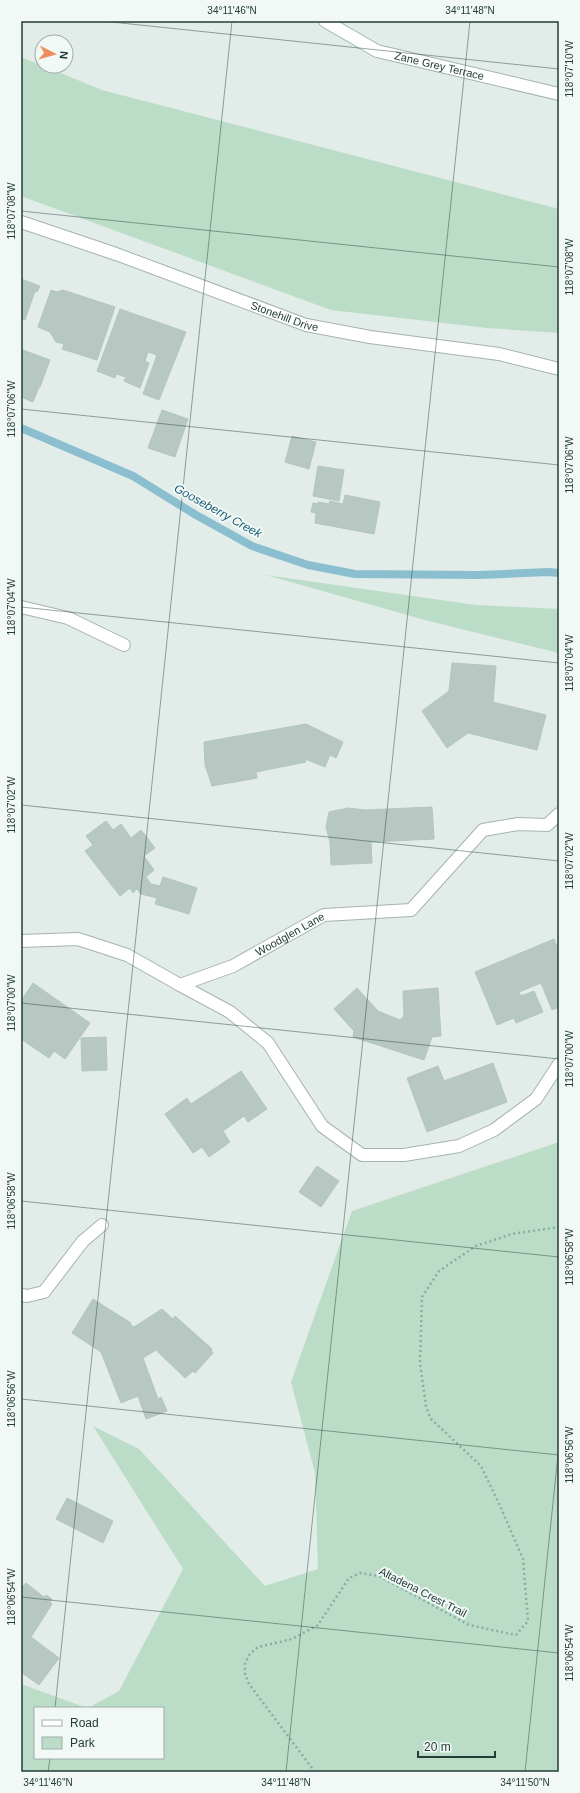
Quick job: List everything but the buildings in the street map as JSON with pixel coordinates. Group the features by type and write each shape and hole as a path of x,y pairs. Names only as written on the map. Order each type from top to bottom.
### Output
{"street":[{"name":"Zane Grey Terrace","path":"325,21 377,51 559,94"},
{"name":"Stonehill Drive","path":"21,222 116,254 306,325 370,337 499,354 559,369"},
{"path":"21,607 68,618 124,645"},
{"name":"Woodglen Lane","path":"180,985 234,966 324,915 411,910 483,830 518,824 547,825 559,814"},
{"path":"21,941 78,939 127,955 230,1012 268,1043 322,1126 362,1155 404,1155 459,1146 473,1140 494,1130 536,1099 559,1064"},
{"path":"21,1295 27,1296 44,1292 83,1241 102,1225"}],"path":[{"name":"Altadena Crest Trail","path":"315,1772 249,1684 244,1674 245,1664 249,1655 258,1647 292,1639 318,1625 349,1578 360,1573 379,1576 421,1597 469,1625 516,1635 528,1621 523,1559 481,1466 430,1418 426,1406 420,1363 422,1297 439,1271 476,1246 512,1234 559,1227"}],"green space":[{"path":"21,57 34,62 34,74 63,74 102,90 559,209 559,333 487,328 331,310 21,196"},
{"path":"266,575 476,605 559,609 559,653 425,620"},
{"path":"559,1142 559,1772 21,1772 21,1684 84,1707 34,1707 34,1759 164,1759 164,1707 90,1707 119,1691 183,1569 93,1426 139,1449 265,1586 318,1569 315,1473 291,1382 352,1211"}],"waterway":[{"name":"Gooseberry Creek","path":"21,428 133,476 196,515 252,546 308,565 355,574 479,575 548,572 559,573"}]}
